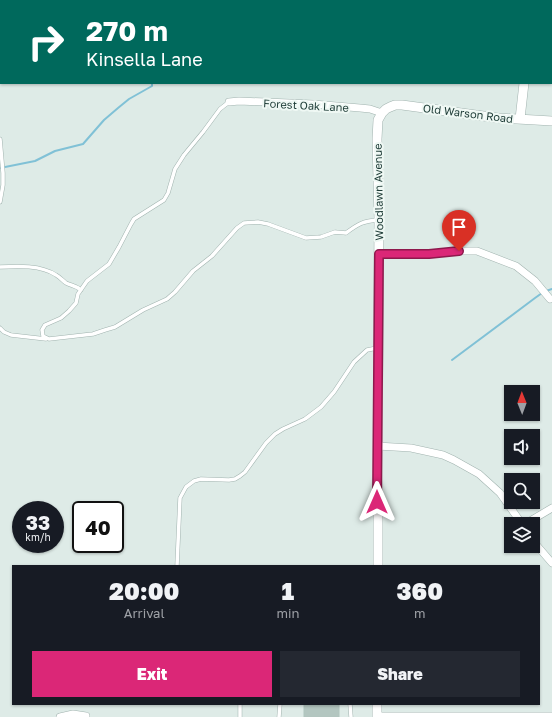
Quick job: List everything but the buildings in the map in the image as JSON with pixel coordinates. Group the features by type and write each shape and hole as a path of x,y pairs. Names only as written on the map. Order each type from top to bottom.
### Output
{"street":[{"path":"520,119 524,84"},
{"name":"Forest Oak Lane","path":"229,102 239,101 325,105 384,111"},
{"name":"Old Warson Road","path":"384,111 395,105 402,105 486,116 552,122"},
{"name":"Woodlawn Avenue","path":"378,565 377,446 379,220 377,139 378,120 384,111"},
{"path":"379,254 429,254 477,251 516,266 535,281 550,298"},
{"path":"377,446 411,448 443,455 454,460 478,474 500,493 518,517"},
{"path":"536,517 552,508"},
{"path":"540,549 552,563"},
{"path":"377,705 377,717 552,716"},
{"path":"60,717 73,714 86,716"}],"lane":[{"path":"49,339 43,336 42,330 46,325 61,318 69,311 76,302 78,294 86,281 109,264 120,247 134,219 164,200 168,193 175,169 184,155 220,109 229,102"},
{"path":"0,139 3,173 3,185 0,202"},
{"path":"0,328 4,332 11,335 49,339 94,334 115,326 143,310 167,299 194,271 212,256 237,228 244,223 258,222 268,224 306,238 321,237 335,232 346,233 367,221 379,220"},
{"path":"0,267 18,266 46,270 56,275 66,283 81,290"},
{"path":"177,565 180,498 186,487 194,481 202,479 229,480 240,476 245,472 266,443 275,434 305,419 321,407 334,392 354,362 367,350 378,348"},
{"path":"240,705 240,717"},
{"path":"280,705 280,717"},
{"path":"350,705 351,717"}],"waterway":[{"path":"0,168 35,161 55,151 83,144 104,120 129,99 152,86 152,84"},
{"path":"546,291 552,289"},
{"path":"452,360 542,293"}],"route":[{"path":"377,502 379,254 429,254 459,251"}]}
